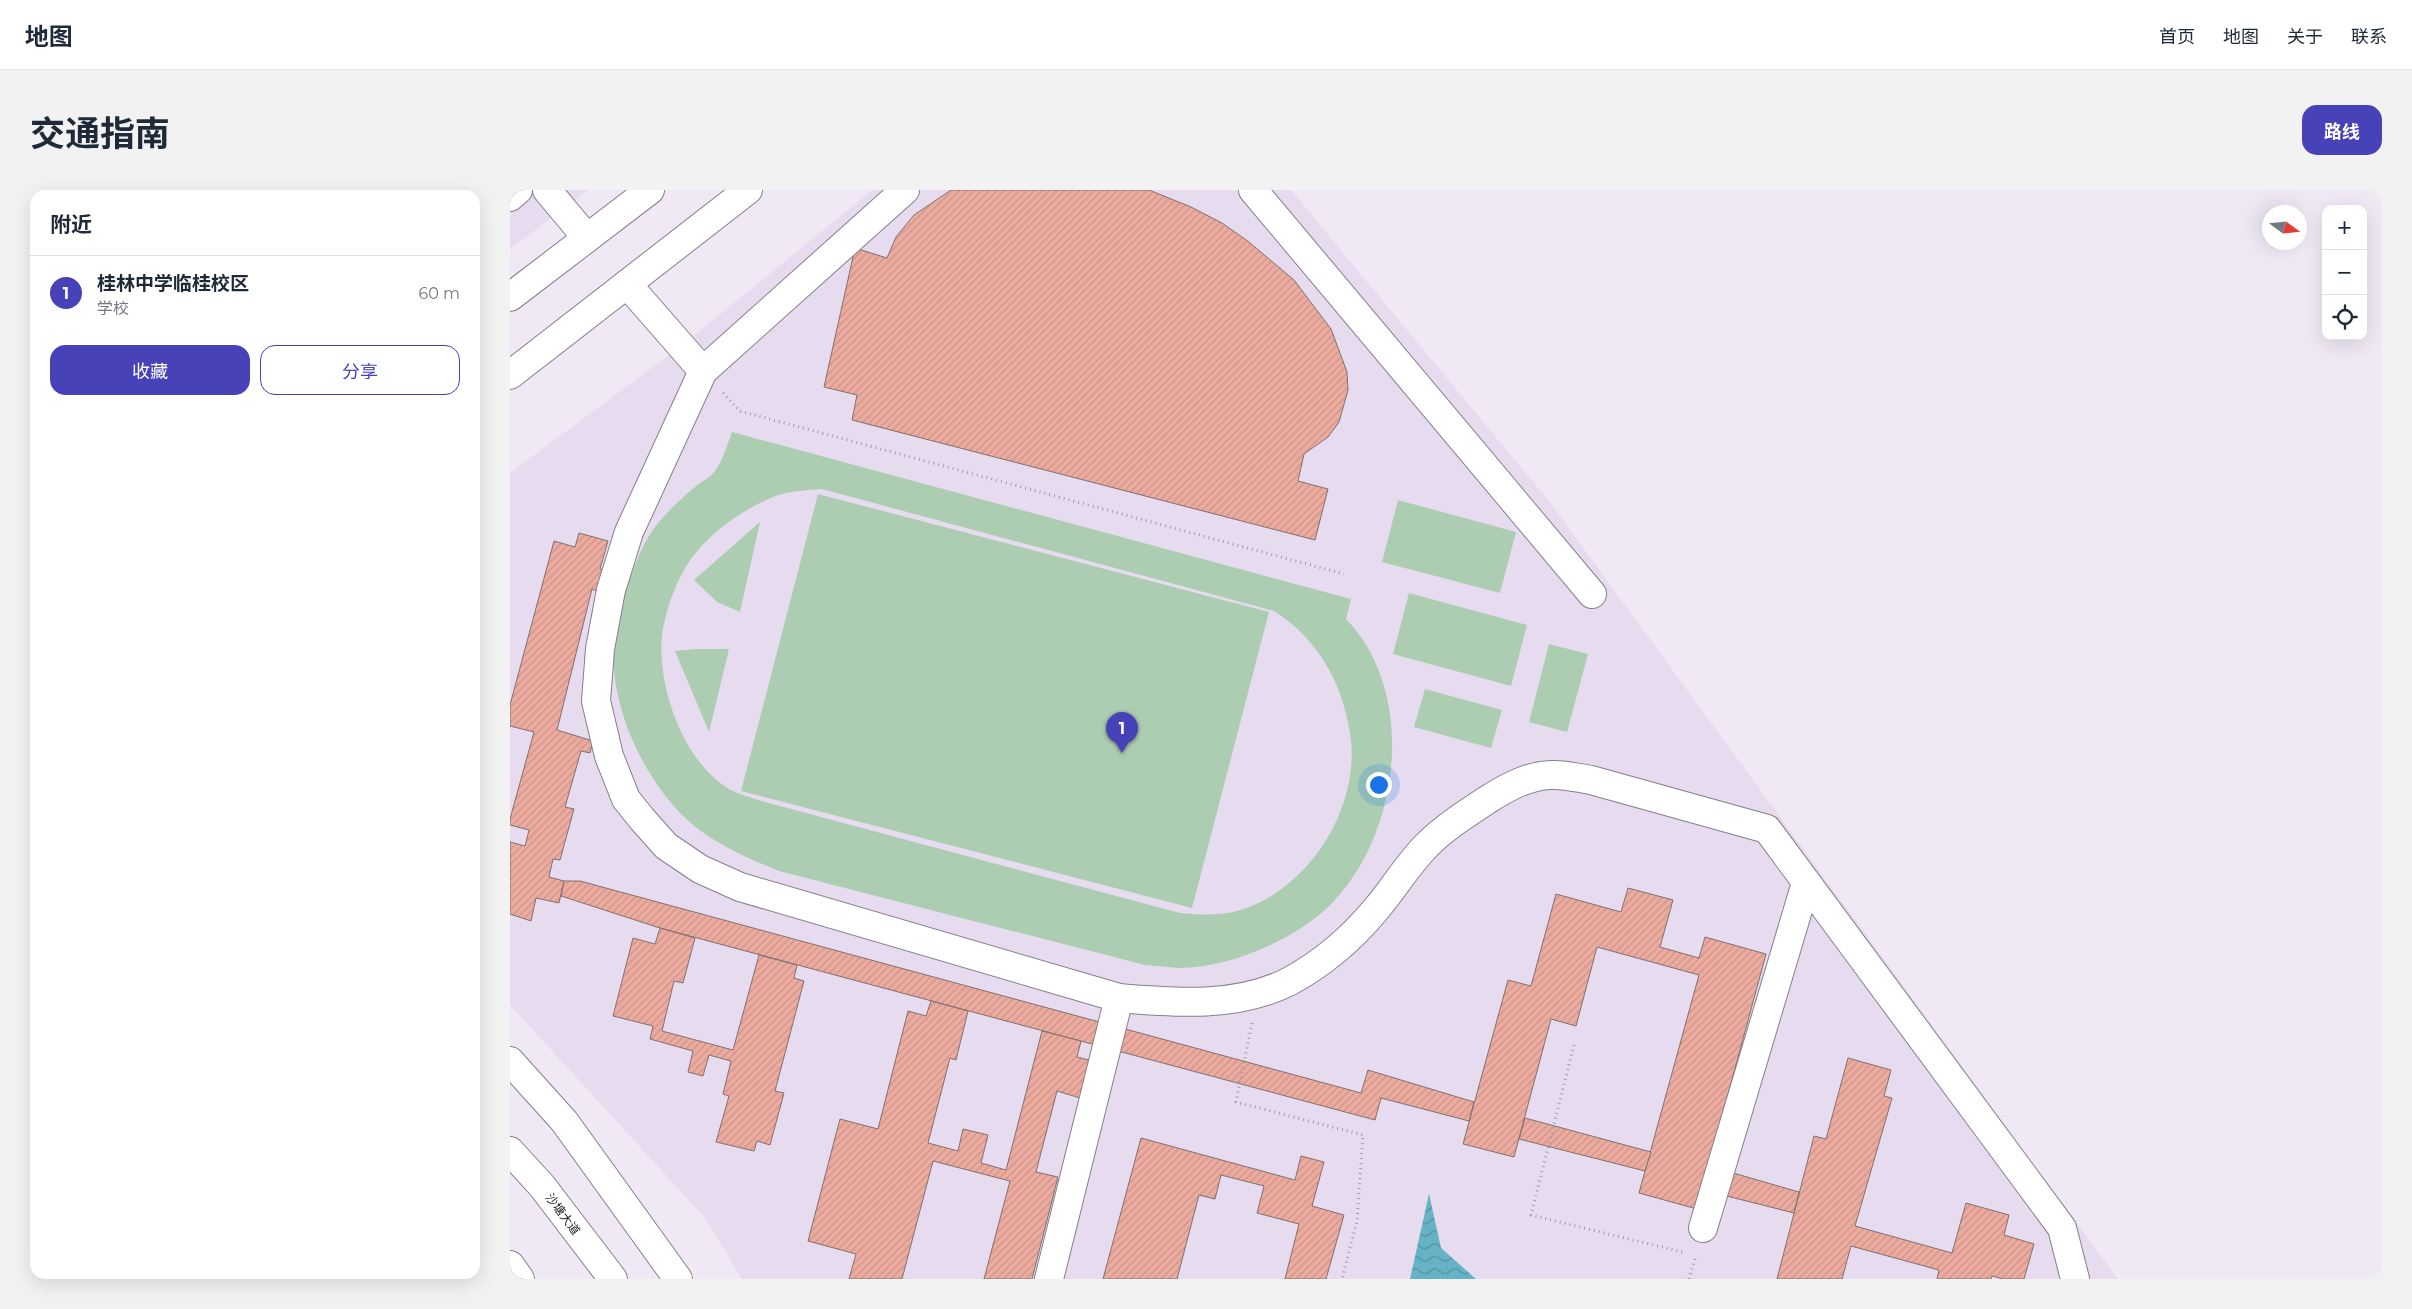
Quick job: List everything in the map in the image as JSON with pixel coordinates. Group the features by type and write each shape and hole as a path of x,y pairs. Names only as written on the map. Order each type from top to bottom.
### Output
{"street":[{"path":"510,196 518,190"},
{"path":"547,190 587,238"},
{"path":"510,297 650,190"},
{"path":"510,375 748,190"},
{"path":"905,190 703,370 629,532 611,590 600,649 596,701 609,756 626,799 666,846 700,869 740,887 1119,998 1190,1002 1216,1001 1258,992 1289,981 1318,964 1347,940 1377,909 1426,846 1439,834 1506,788 1530,778 1549,775 1591,780 1767,830 2062,1228 2075,1279"},
{"path":"1253,190 1592,594"},
{"path":"627,284 703,370"},
{"path":"1703,1228 1806,883"},
{"path":"1049,1279 1119,998"},
{"path":"510,1061 564,1121 678,1279"},
{"name":"沙塘大道","path":"510,1151 542,1186 612,1279"},
{"path":"510,1265 520,1279"}],"path":[{"path":"703,370 740,411 1344,574"},
{"path":"1258,992 1236,1102 1363,1135 1357,1221 1342,1279"},
{"path":"1574,1045 1531,1215 1696,1255"}],"shaded area":[{"path":"510,190 589,190 510,249"},
{"path":"872,190 1291,190 1549,501 2118,1279 742,1279 705,1218 510,1005 510,473 685,343"}],"green space":[{"path":"732,432 1351,599 1346,619 1369,650 1384,686 1391,725 1391,766 1384,806 1371,844 1352,879 1327,908 1295,932 1277,942 1238,958 1198,967 1179,968 1145,965 779,871 740,854 703,832 681,814 653,779 642,759 632,738 618,694 613,649 617,623 625,594 646,541 674,505 713,473 725,452","holes":["816,489 822,489 1274,611 1290,622 1315,648 1326,663 1334,679 1341,696 1350,733 1352,760 1348,788 1339,815 1326,841 1309,864 1288,884 1265,899 1240,910 1218,914 1180,913 765,802 733,791 713,776 698,760 686,742 676,721 669,699 662,655 663,627 673,593 684,570 701,547 722,527 760,503 785,493"]},
{"path":"818,494 1269,612 1192,908 741,791"},
{"path":"1398,500 1516,532 1500,593 1382,562"},
{"path":"760,522 740,612 717,602 694,580"},
{"path":"1409,593 1527,625 1511,686 1393,654"},
{"path":"1549,644 1588,654 1567,732 1529,722"},
{"path":"729,649 709,732 675,651"},
{"path":"1425,689 1502,710 1491,748 1414,727"}],"water":[{"path":"1429,1194 1441,1248 1476,1279 1410,1279"}],"building":[{"path":"951,190 1149,190 1191,207 1222,223 1249,242 1294,280 1331,329 1347,372 1348,390 1339,422 1328,437 1304,454 1298,481 1328,489 1315,540 852,420 857,395 824,387 855,248 887,258 896,237 914,215"},
{"path":"579,533 608,541 600,569 607,571 601,593 592,589 557,730 593,741 590,753 581,751 565,807 574,809 560,860 553,859 549,877 564,881 559,903 536,898 531,921 510,914 510,842 525,846 529,830 510,825 510,819 534,732 510,726 510,705 554,541 575,547"},
{"path":"564,881 580,881 1361,1093 1368,1070 1474,1102 1469,1121 1381,1098 1375,1120 660,928 561,896"},
{"path":"1628,888 1673,900 1660,947 1699,958 1705,937 1766,954 1697,1209 1639,1193 1699,975 1597,947 1576,1026 1551,1019 1514,1157 1463,1144 1508,980 1531,986 1556,894 1621,912"},
{"path":"660,928 695,938 683,983 674,981 662,1031 733,1050 759,955 797,965 794,978 804,981 775,1091 784,1093 770,1145 757,1141 754,1151 716,1142 729,1096 723,1094 731,1061 709,1055 703,1076 688,1072 693,1051 650,1039 653,1026 613,1016 633,938 655,944"},
{"path":"931,1001 968,1011 956,1060 950,1058 928,1143 958,1151 963,1129 988,1135 981,1163 1006,1170 1042,1031 1081,1041 1077,1057 1089,1060 1080,1098 1057,1091 1036,1172 1058,1177 1032,1279 984,1279 1010,1181 933,1161 902,1279 849,1279 856,1254 808,1241 840,1119 878,1129 908,1011 926,1016"},
{"path":"1848,1058 1891,1070 1884,1096 1892,1098 1855,1226 1952,1253 1966,1203 2009,1215 2004,1235 2034,1244 2024,1279 2003,1279 1992,1276 1991,1279 1937,1279 1939,1270 1851,1246 1842,1279 1777,1279 1814,1136 1826,1139"},
{"path":"1525,1118 1651,1152 1645,1171 1519,1139"},
{"path":"1141,1138 1295,1180 1301,1156 1324,1162 1312,1206 1344,1215 1326,1279 1285,1279 1299,1224 1257,1213 1264,1186 1221,1175 1215,1199 1199,1195 1177,1279 1103,1279"},
{"path":"1709,1166 1799,1192 1794,1213 1703,1190"}],"place":[{"name":"桂林中学临桂校区","path":"1122,753"}]}
